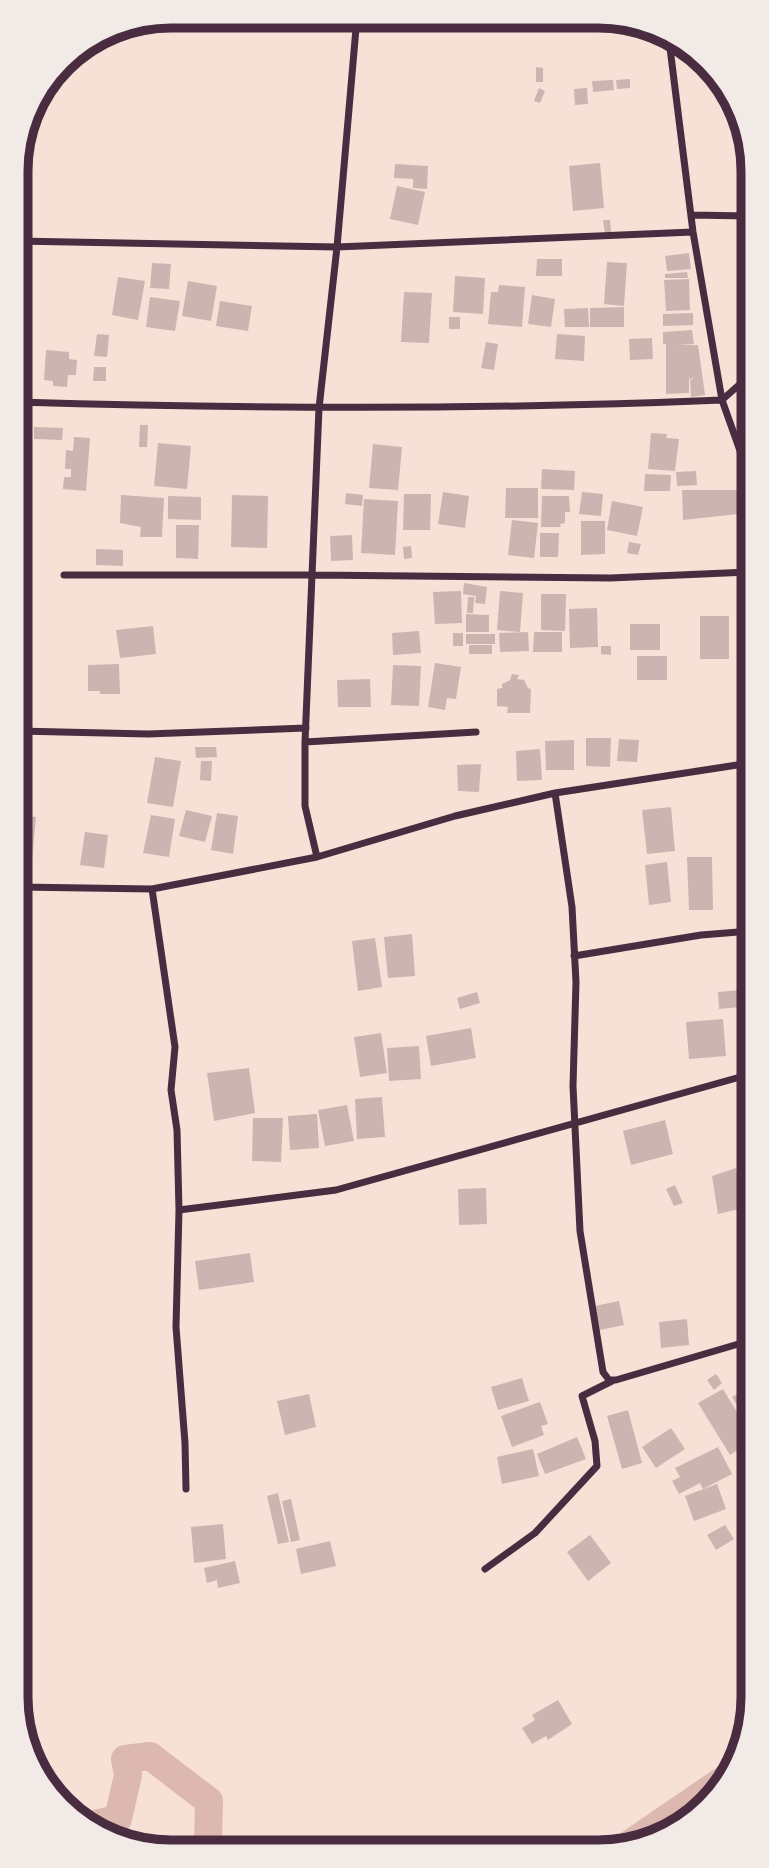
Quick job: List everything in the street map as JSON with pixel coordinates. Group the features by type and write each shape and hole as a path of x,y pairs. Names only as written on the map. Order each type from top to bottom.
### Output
{"street":[{"path":"317,857 305,806 305,742 319,408 337,247 356,28"},
{"path":"670,48 693,232 723,400 741,453"},
{"path":"691,215 741,216"},
{"path":"28,241 337,247 693,232"},
{"path":"28,402 319,408 583,406 723,400 741,383"},
{"path":"64,575 610,578 741,572"},
{"path":"28,731 148,734 306,728"},
{"path":"305,742 476,733"},
{"path":"28,887 152,889 317,857 456,816 555,793 741,764"},
{"path":"555,793 572,907 574,1122 580,1231 603,1372 606,1378 612,1380"},
{"path":"152,889 175,1046 171,1090 177,1130 179,1210 176,1327 186,1489"},
{"path":"574,957 701,935 741,932"},
{"path":"179,1210 336,1189 741,1077"},
{"path":"485,1569 535,1532 597,1466 595,1441 582,1396 612,1380 741,1343"}],"building":[{"path":"536,67 543,68 543,82 536,82"},
{"path":"630,79 630,88 617,89 616,80"},
{"path":"613,80 614,90 593,92 592,81"},
{"path":"539,88 545,91 540,103 534,101"},
{"path":"587,88 588,104 575,105 574,89"},
{"path":"600,163 604,208 573,211 569,166"},
{"path":"395,164 428,166 427,189 413,188 413,179 394,178"},
{"path":"397,186 425,192 418,225 390,219"},
{"path":"603,220 610,220 611,232 605,233"},
{"path":"689,253 691,269 667,271 665,256"},
{"path":"537,259 562,259 562,276 536,276"},
{"path":"607,262 627,263 624,306 604,304"},
{"path":"152,263 171,264 169,289 150,288"},
{"path":"687,272 688,278 665,278 665,274"},
{"path":"455,276 485,278 483,314 453,312"},
{"path":"118,277 145,281 138,320 112,315"},
{"path":"689,279 690,310 666,311 664,280"},
{"path":"188,281 217,286 211,321 182,316"},
{"path":"499,285 525,287 522,327 488,324 491,292 498,292"},
{"path":"404,292 432,293 429,343 401,342"},
{"path":"532,295 555,299 551,327 528,324"},
{"path":"150,297 180,301 175,331 146,327"},
{"path":"220,301 252,306 248,331 216,326"},
{"path":"624,307 624,327 590,327 590,308"},
{"path":"588,308 589,327 565,327 564,309"},
{"path":"693,313 693,325 663,326 663,314"},
{"path":"449,317 460,317 460,329 449,329"},
{"path":"692,330 694,344 678,345 698,345 705,395 691,397 690,381 696,376 690,380 689,376 689,393 666,394 666,344 663,344 663,332"},
{"path":"97,334 109,335 107,357 94,356"},
{"path":"557,334 585,336 584,361 555,359"},
{"path":"652,338 653,359 630,360 629,339"},
{"path":"486,342 498,344 494,370 481,368"},
{"path":"28,346 31,346 32,378 28,378"},
{"path":"46,350 69,352 69,359 77,360 76,375 68,375 67,387 53,386 53,381 44,380"},
{"path":"94,367 106,367 106,381 93,381"},
{"path":"140,425 148,425 147,447 139,447"},
{"path":"34,427 63,428 62,440 34,439"},
{"path":"651,433 667,434 666,438 679,439 675,471 648,469"},
{"path":"74,437 90,438 86,491 63,489 64,477 71,477 71,469 65,469 66,450 73,451"},
{"path":"158,443 191,446 187,489 154,486"},
{"path":"373,444 402,447 398,490 369,488"},
{"path":"542,469 575,471 574,490 541,489"},
{"path":"696,471 697,485 677,486 676,472"},
{"path":"645,474 671,475 670,491 644,491"},
{"path":"506,488 538,488 538,518 505,518"},
{"path":"682,490 739,490 739,514 683,520"},
{"path":"443,492 469,496 465,528 438,524"},
{"path":"582,492 603,494 601,516 579,514"},
{"path":"346,493 363,495 362,506 345,504"},
{"path":"404,494 431,494 430,530 403,530"},
{"path":"121,495 164,498 162,537 140,537 141,527 120,523"},
{"path":"232,495 268,496 267,548 231,547"},
{"path":"168,496 201,497 201,520 168,519"},
{"path":"542,496 569,496 570,512 565,512 565,523 560,524 561,527 541,527"},
{"path":"364,499 398,501 395,555 361,553"},
{"path":"612,501 643,507 637,536 607,530"},
{"path":"512,520 538,523 534,558 508,555"},
{"path":"581,521 605,521 605,554 581,555"},
{"path":"176,525 199,525 198,559 176,558"},
{"path":"540,533 559,533 558,557 540,557"},
{"path":"352,535 353,560 331,561 330,536"},
{"path":"629,542 641,544 638,555 627,553"},
{"path":"411,546 412,558 404,559 403,547"},
{"path":"96,549 123,550 123,566 96,565"},
{"path":"464,583 487,587 485,604 475,603 476,596 463,594"},
{"path":"461,591 462,623 435,624 433,592"},
{"path":"500,591 523,593 520,632 497,630"},
{"path":"541,594 566,594 565,631 541,630"},
{"path":"468,597 474,597 473,613 467,613"},
{"path":"597,608 598,647 570,648 569,609"},
{"path":"466,614 489,615 489,632 466,632"},
{"path":"700,616 729,616 729,659 700,659"},
{"path":"630,624 660,624 660,650 630,650"},
{"path":"153,626 156,654 120,658 116,630"},
{"path":"419,631 421,653 393,655 392,633"},
{"path":"528,632 529,651 500,652 499,633"},
{"path":"534,632 562,632 562,652 533,652"},
{"path":"453,633 463,633 463,646 453,646"},
{"path":"466,634 495,634 495,644 466,644"},
{"path":"469,645 492,645 492,654 469,654"},
{"path":"601,646 611,646 611,655 601,654"},
{"path":"637,656 667,656 667,680 637,680"},
{"path":"435,663 461,667 456,699 447,698 445,710 428,707"},
{"path":"119,664 120,694 88,691 88,665"},
{"path":"393,665 421,666 419,706 391,705"},
{"path":"512,674 519,675 517,679 524,680 531,689 530,713 507,713 508,707 497,706 497,689 510,680"},
{"path":"370,679 371,707 338,707 337,680"},
{"path":"586,738 611,738 610,767 586,766"},
{"path":"619,739 639,740 637,762 617,761"},
{"path":"574,740 574,770 546,770 545,741"},
{"path":"195,747 216,747 217,757 196,758"},
{"path":"540,749 542,780 517,781 516,751"},
{"path":"155,757 181,761 173,807 147,803"},
{"path":"201,761 212,761 211,781 200,780"},
{"path":"481,764 479,792 458,791 457,765"},
{"path":"671,807 675,851 647,854 642,810"},
{"path":"186,810 212,816 205,842 179,836"},
{"path":"217,813 238,816 233,854 211,850"},
{"path":"151,815 175,819 169,857 143,853"},
{"path":"28,816 36,817 31,871 28,871"},
{"path":"85,832 108,835 104,868 80,865"},
{"path":"687,857 712,857 713,910 689,910"},
{"path":"667,862 671,902 649,905 645,865"},
{"path":"412,934 415,976 388,978 384,937"},
{"path":"375,938 382,987 358,991 352,941"},
{"path":"741,990 741,1007 719,1009 718,992"},
{"path":"477,992 480,1003 460,1009 457,998"},
{"path":"723,1019 726,1056 689,1059 686,1022"},
{"path":"471,1028 476,1058 431,1066 426,1036"},
{"path":"381,1033 387,1073 360,1077 354,1037"},
{"path":"419,1046 421,1079 389,1081 387,1048"},
{"path":"249,1068 255,1113 214,1121 207,1073"},
{"path":"382,1097 385,1137 357,1139 355,1099"},
{"path":"347,1105 354,1141 325,1146 318,1110"},
{"path":"317,1114 319,1148 290,1150 288,1116"},
{"path":"253,1118 283,1118 281,1162 252,1161"},
{"path":"665,1120 673,1154 631,1165 623,1131"},
{"path":"736,1168 741,1184 741,1209 718,1214 712,1176"},
{"path":"675,1185 683,1203 674,1206 666,1189"},
{"path":"486,1188 487,1224 459,1225 458,1189"},
{"path":"250,1253 254,1282 199,1290 195,1261"},
{"path":"619,1301 624,1325 595,1331 590,1307"},
{"path":"687,1319 689,1345 661,1348 659,1322"},
{"path":"716,1374 722,1383 714,1390 707,1380"},
{"path":"522,1378 529,1401 498,1410 491,1387"},
{"path":"723,1389 741,1419 741,1448 730,1455 698,1403"},
{"path":"741,1392 741,1412 732,1397"},
{"path":"309,1394 316,1427 285,1435 277,1401"},
{"path":"540,1402 548,1424 541,1426 544,1435 512,1447 501,1416"},
{"path":"628,1410 642,1463 622,1469 607,1416"},
{"path":"671,1428 685,1449 656,1468 642,1447"},
{"path":"577,1437 586,1459 545,1474 537,1454"},
{"path":"718,1447 732,1474 703,1489 700,1483 679,1494 672,1481 680,1477 675,1468"},
{"path":"533,1449 539,1476 502,1484 497,1457"},
{"path":"717,1484 726,1509 694,1521 685,1496"},
{"path":"278,1493 289,1542 278,1544 267,1496"},
{"path":"291,1499 300,1540 291,1542 282,1501"},
{"path":"223,1524 226,1559 194,1563 191,1527"},
{"path":"725,1525 734,1539 716,1550 707,1535"},
{"path":"590,1535 611,1563 588,1581 567,1552"},
{"path":"330,1541 336,1566 301,1574 296,1549"},
{"path":"235,1561 240,1583 218,1588 217,1580 207,1583 204,1568"},
{"path":"558,1700 572,1724 548,1740 546,1736 532,1744 522,1728 535,1720 532,1715"}],"waterway":[{"path":"102,1822 118,1819 128,1775 125,1759 150,1756 209,1801 208,1840"},
{"path":"650,1830 703,1794"}]}
